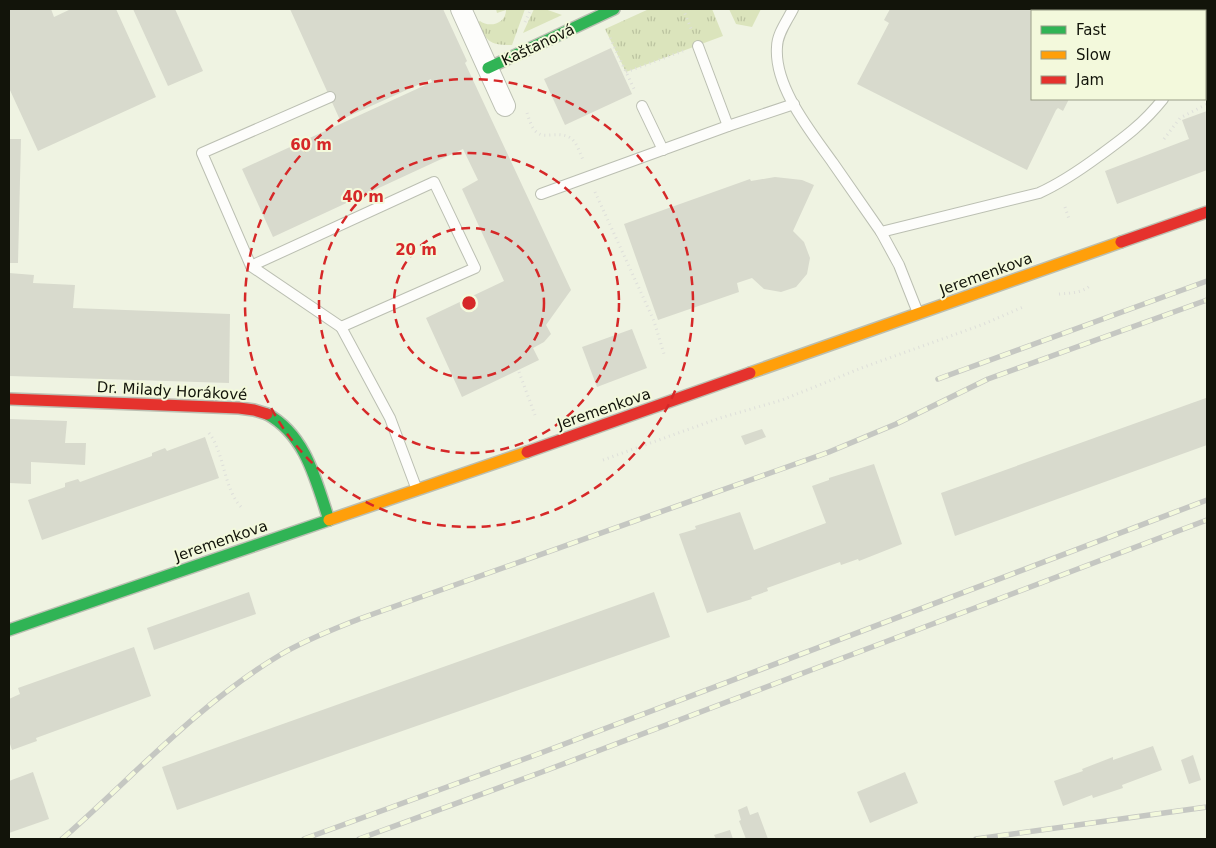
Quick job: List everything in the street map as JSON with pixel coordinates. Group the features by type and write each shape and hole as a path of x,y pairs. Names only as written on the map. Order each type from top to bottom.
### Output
{"street":[{"name":"Kaštanová","path":"461,9 488,68 515,107"},
{"name":"Kaštanová","path":"488,68 614,9"},
{"name":"Jeremenkova","path":"9,630 418,491 1207,212"},
{"name":"Dr. Milady Horákové","path":"9,399 239,408 254,410 268,415 286,428 298,444 306,459 329,520"}],"lane":[{"path":"793,9 778,38 776,48 780,73 794,104 881,232 899,265 919,314"},
{"path":"698,46 728,126"},
{"path":"330,97 202,154 251,266 341,326 390,418 418,491"},
{"path":"881,232 1039,193 1048,189 1076,173 1132,133 1162,100"},
{"path":"541,194 794,104"},
{"path":"642,106 663,150"},
{"path":"251,266 434,182 475,268 341,326"}],"path":[{"path":"626,72 698,46 684,9"},
{"path":"598,16 642,106"},
{"path":"1164,139 1180,118 1207,104"},
{"path":"515,107 538,133 542,135 563,134 576,142 588,176 654,321 664,354"},
{"path":"1065,207 1069,219"},
{"path":"1055,294 1078,293 1091,285"},
{"path":"604,460 720,418 790,397 1028,305"},
{"path":"519,372 535,415"},
{"path":"207,432 210,434 234,498 241,507"}],"green space":[{"path":"496,9 525,9 512,45 498,44 490,41 478,22 492,24 503,19 506,10 497,13"},
{"path":"534,9 545,9 562,15 523,33"},
{"path":"649,9 712,9 723,36 626,72 605,29"},
{"path":"729,9 761,9 752,27 736,24"}],"building":[{"path":"9,9 51,9 54,17 71,9 116,9 156,97 38,151 9,88"},
{"path":"133,9 175,9 203,71 168,86"},
{"path":"290,9 443,9 467,61 465,63 571,290 546,325 551,334 544,342 533,348 539,360 462,397 426,318 504,281 462,189 478,180 463,149 273,237 242,169 432,82 431,79 340,120"},
{"path":"890,9 1115,9 1031,10 1031,100 1068,100 1063,111 1058,108 1056,110 1027,170 857,84 889,23 884,20"},
{"path":"611,48 632,94 565,125 544,79"},
{"path":"1207,111 1207,170 1117,204 1105,171 1189,139 1182,120"},
{"path":"9,139 21,139 18,263 9,263"},
{"path":"775,177 802,180 814,185 793,231 804,242 810,258 807,274 796,287 781,292 764,289 752,278 737,283 739,292 658,320 624,224 750,179 751,181"},
{"path":"9,273 34,275 33,283 75,285 73,308 230,314 229,383 9,376"},
{"path":"632,329 647,368 597,387 582,347"},
{"path":"1206,398 1207,445 955,536 941,493"},
{"path":"9,419 67,421 65,443 86,443 85,465 31,462 31,484 9,483"},
{"path":"762,429 766,437 745,445 741,436"},
{"path":"205,437 219,478 42,540 28,500 65,487 65,483 78,479 80,482 152,456 152,453 165,448 167,451"},
{"path":"874,464 902,544 859,561 858,559 841,565 840,562 767,588 768,591 751,597 752,599 707,613 679,534 696,529 695,526 740,512 754,550 826,523 812,486 829,480 829,478"},
{"path":"249,592 256,614 154,650 147,628"},
{"path":"654,592 670,637 177,810 162,767"},
{"path":"134,647 151,696 36,738 37,741 12,750 9,741 9,699 20,694 18,688"},
{"path":"1153,746 1162,770 1122,785 1123,788 1093,798 1092,795 1063,806 1054,781 1083,771 1082,769 1113,757 1113,760"},
{"path":"1193,755 1201,780 1189,784 1181,760"},
{"path":"33,772 49,819 9,833 9,781"},
{"path":"905,772 918,803 870,823 857,792"},
{"path":"747,806 750,815 758,812 768,839 746,839 739,821 741,820 738,810"},
{"path":"730,830 733,839 716,839 714,835"}],"railway":[{"path":"938,379 1207,281"},
{"path":"62,839 167,742 221,696 250,674 309,640 359,619 829,452 896,424 988,379 1207,300"},
{"path":"304,839 538,754 1207,500"},
{"path":"359,839 542,772 1207,520"},
{"path":"976,839 1207,807"}],"traffic: fast":[{"path":"488,68 614,9"},
{"path":"267,414 280,423 300,446 314,475 329,520"},
{"path":"9,630 329,520"}],"traffic: slow":[{"path":"750,373 1121,242"},
{"path":"329,520 527,452"}],"traffic: jam":[{"path":"1121,242 1207,212"},
{"path":"527,452 750,373"},
{"path":"9,399 239,408 267,414"}]}
